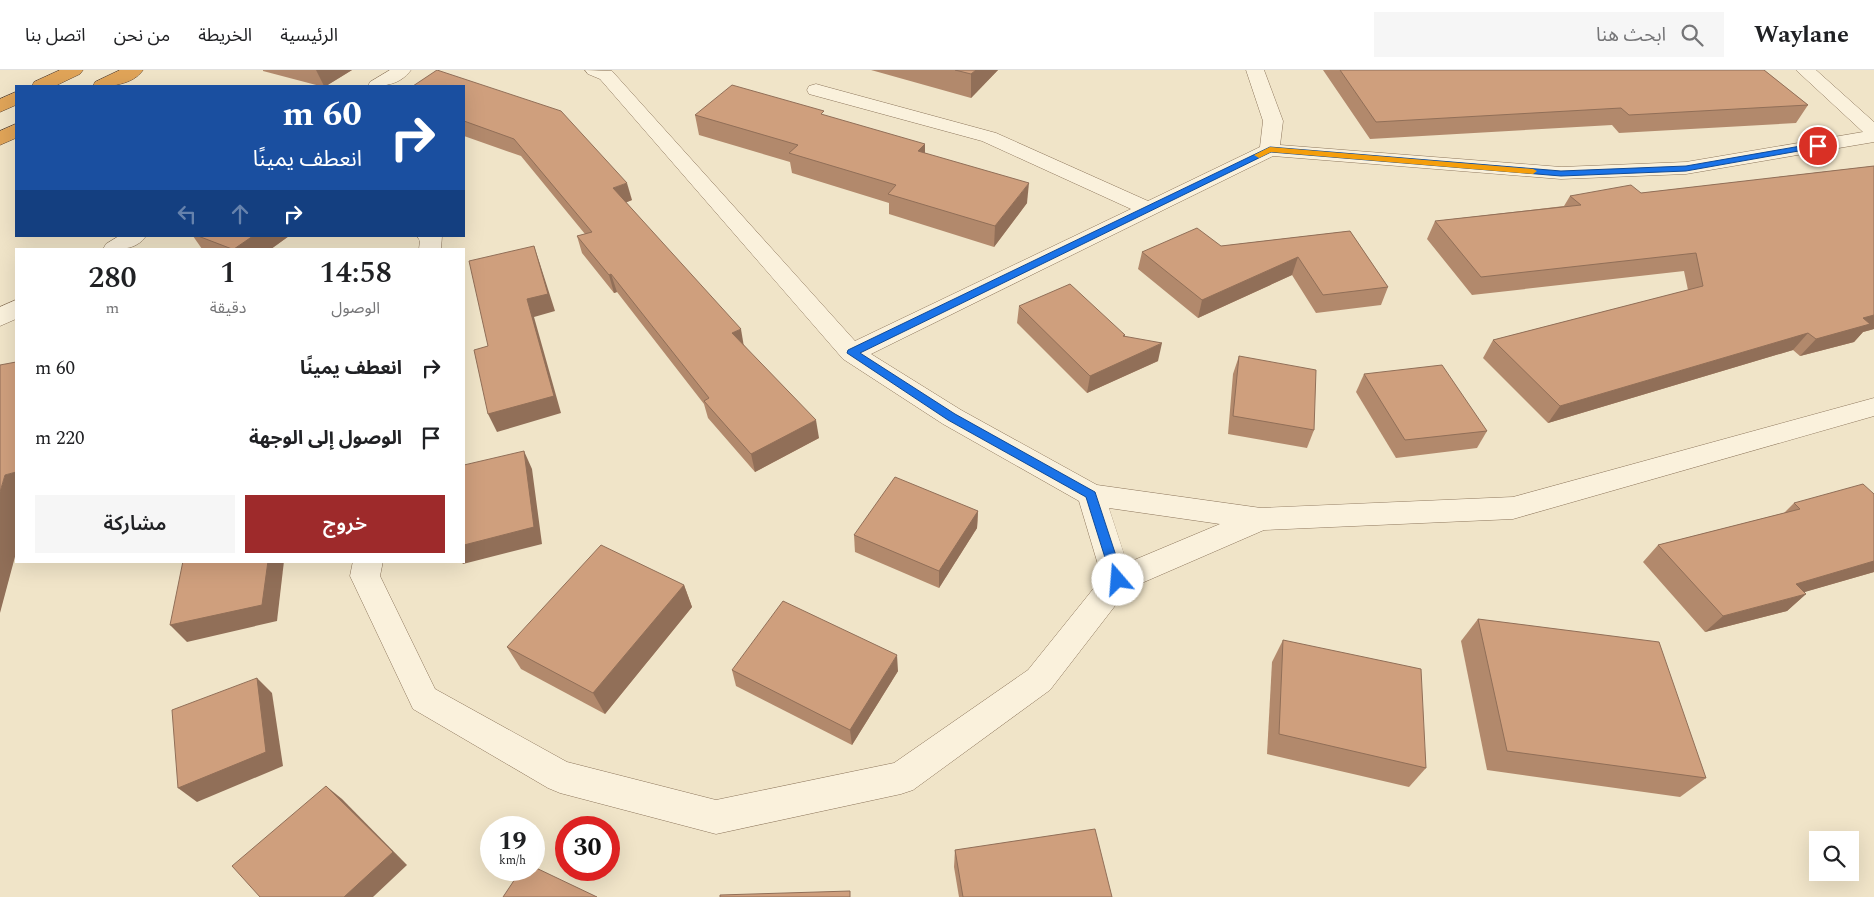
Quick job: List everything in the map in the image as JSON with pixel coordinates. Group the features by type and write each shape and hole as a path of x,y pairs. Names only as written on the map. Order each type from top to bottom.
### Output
{"highway":[{"path":"43,85 74,70"},
{"path":"104,85 134,70"},
{"path":"0,106 15,98"},
{"path":"0,139 15,131"}],"street":[{"path":"379,85 402,70"},
{"path":"1255,70 1273,122 1270,150"},
{"path":"1805,70 1874,134"},
{"path":"604,72 852,353 952,417 1091,495 1262,519 1513,508 1874,407"},
{"path":"816,90 989,137 1148,209"},
{"path":"852,353 1270,150 1561,173 1686,168 1874,134"},
{"path":"116,248 133,237"},
{"path":"0,318 15,309"},
{"path":"1091,495 1118,580"},
{"path":"368,563 365,576 424,699 560,777 716,816 901,778 1039,680 1118,580 1262,519"}],"building":[{"path":"437,70 561,111 627,183 613,188 741,329 732,333 816,420 751,454 704,401 709,398 611,274 609,275 577,236 592,232 514,139 465,121 465,85 414,85"},
{"path":"955,70 976,70 971,74"},
{"path":"1340,70 1764,70 1808,105 1629,115 1621,108 1376,122"},
{"path":"732,85 824,111 821,114 925,144 918,151 1029,183 995,226 888,194 896,185 789,153 798,145 695,115"},
{"path":"1874,166 1874,315 1863,318 1870,324 1816,339 1808,333 1560,406 1493,340 1703,286 1696,253 1481,277 1435,221 1581,205 1570,196 1631,185 1641,193"},
{"path":"1197,228 1221,246 1350,231 1388,287 1323,295 1298,257 1202,300 1142,252"},
{"path":"201,237 252,237 235,248 229,248"},
{"path":"534,246 548,294 527,299 554,396 488,414 474,350 488,346 469,261"},
{"path":"1070,284 1125,335 1123,336 1162,343 1090,376 1019,306"},
{"path":"1239,356 1316,370 1314,430 1233,416"},
{"path":"15,362 15,472 5,475 0,492 0,365"},
{"path":"1442,365 1487,431 1405,440 1364,374"},
{"path":"524,451 534,527 465,545 465,465"},
{"path":"895,477 978,511 939,571 854,535"},
{"path":"1863,484 1874,494 1874,561 1796,584 1806,594 1723,616 1658,545 1800,509 1794,503"},
{"path":"601,545 684,585 593,693 507,647"},
{"path":"183,563 268,563 262,605 170,625"},
{"path":"783,601 897,655 850,730 732,670"},
{"path":"1478,619 1659,642 1706,778 1507,751"},
{"path":"1283,640 1421,669 1426,768 1279,734"},
{"path":"257,678 266,752 178,788 172,710"},
{"path":"326,786 393,852 344,897 260,897 232,866"},
{"path":"1095,829 1112,897 963,897 955,850"},
{"path":"545,872 555,877 555,881 563,881 597,897 503,897 514,881 545,881"},
{"path":"850,891 850,897 720,897 720,895"}],"slow traffic":[{"path":"1259,155 1270,150 1533,171"}],"route":[{"path":"1118,580 1091,495 952,417 852,353 1270,150 1561,173 1686,168 1818,146"}]}
